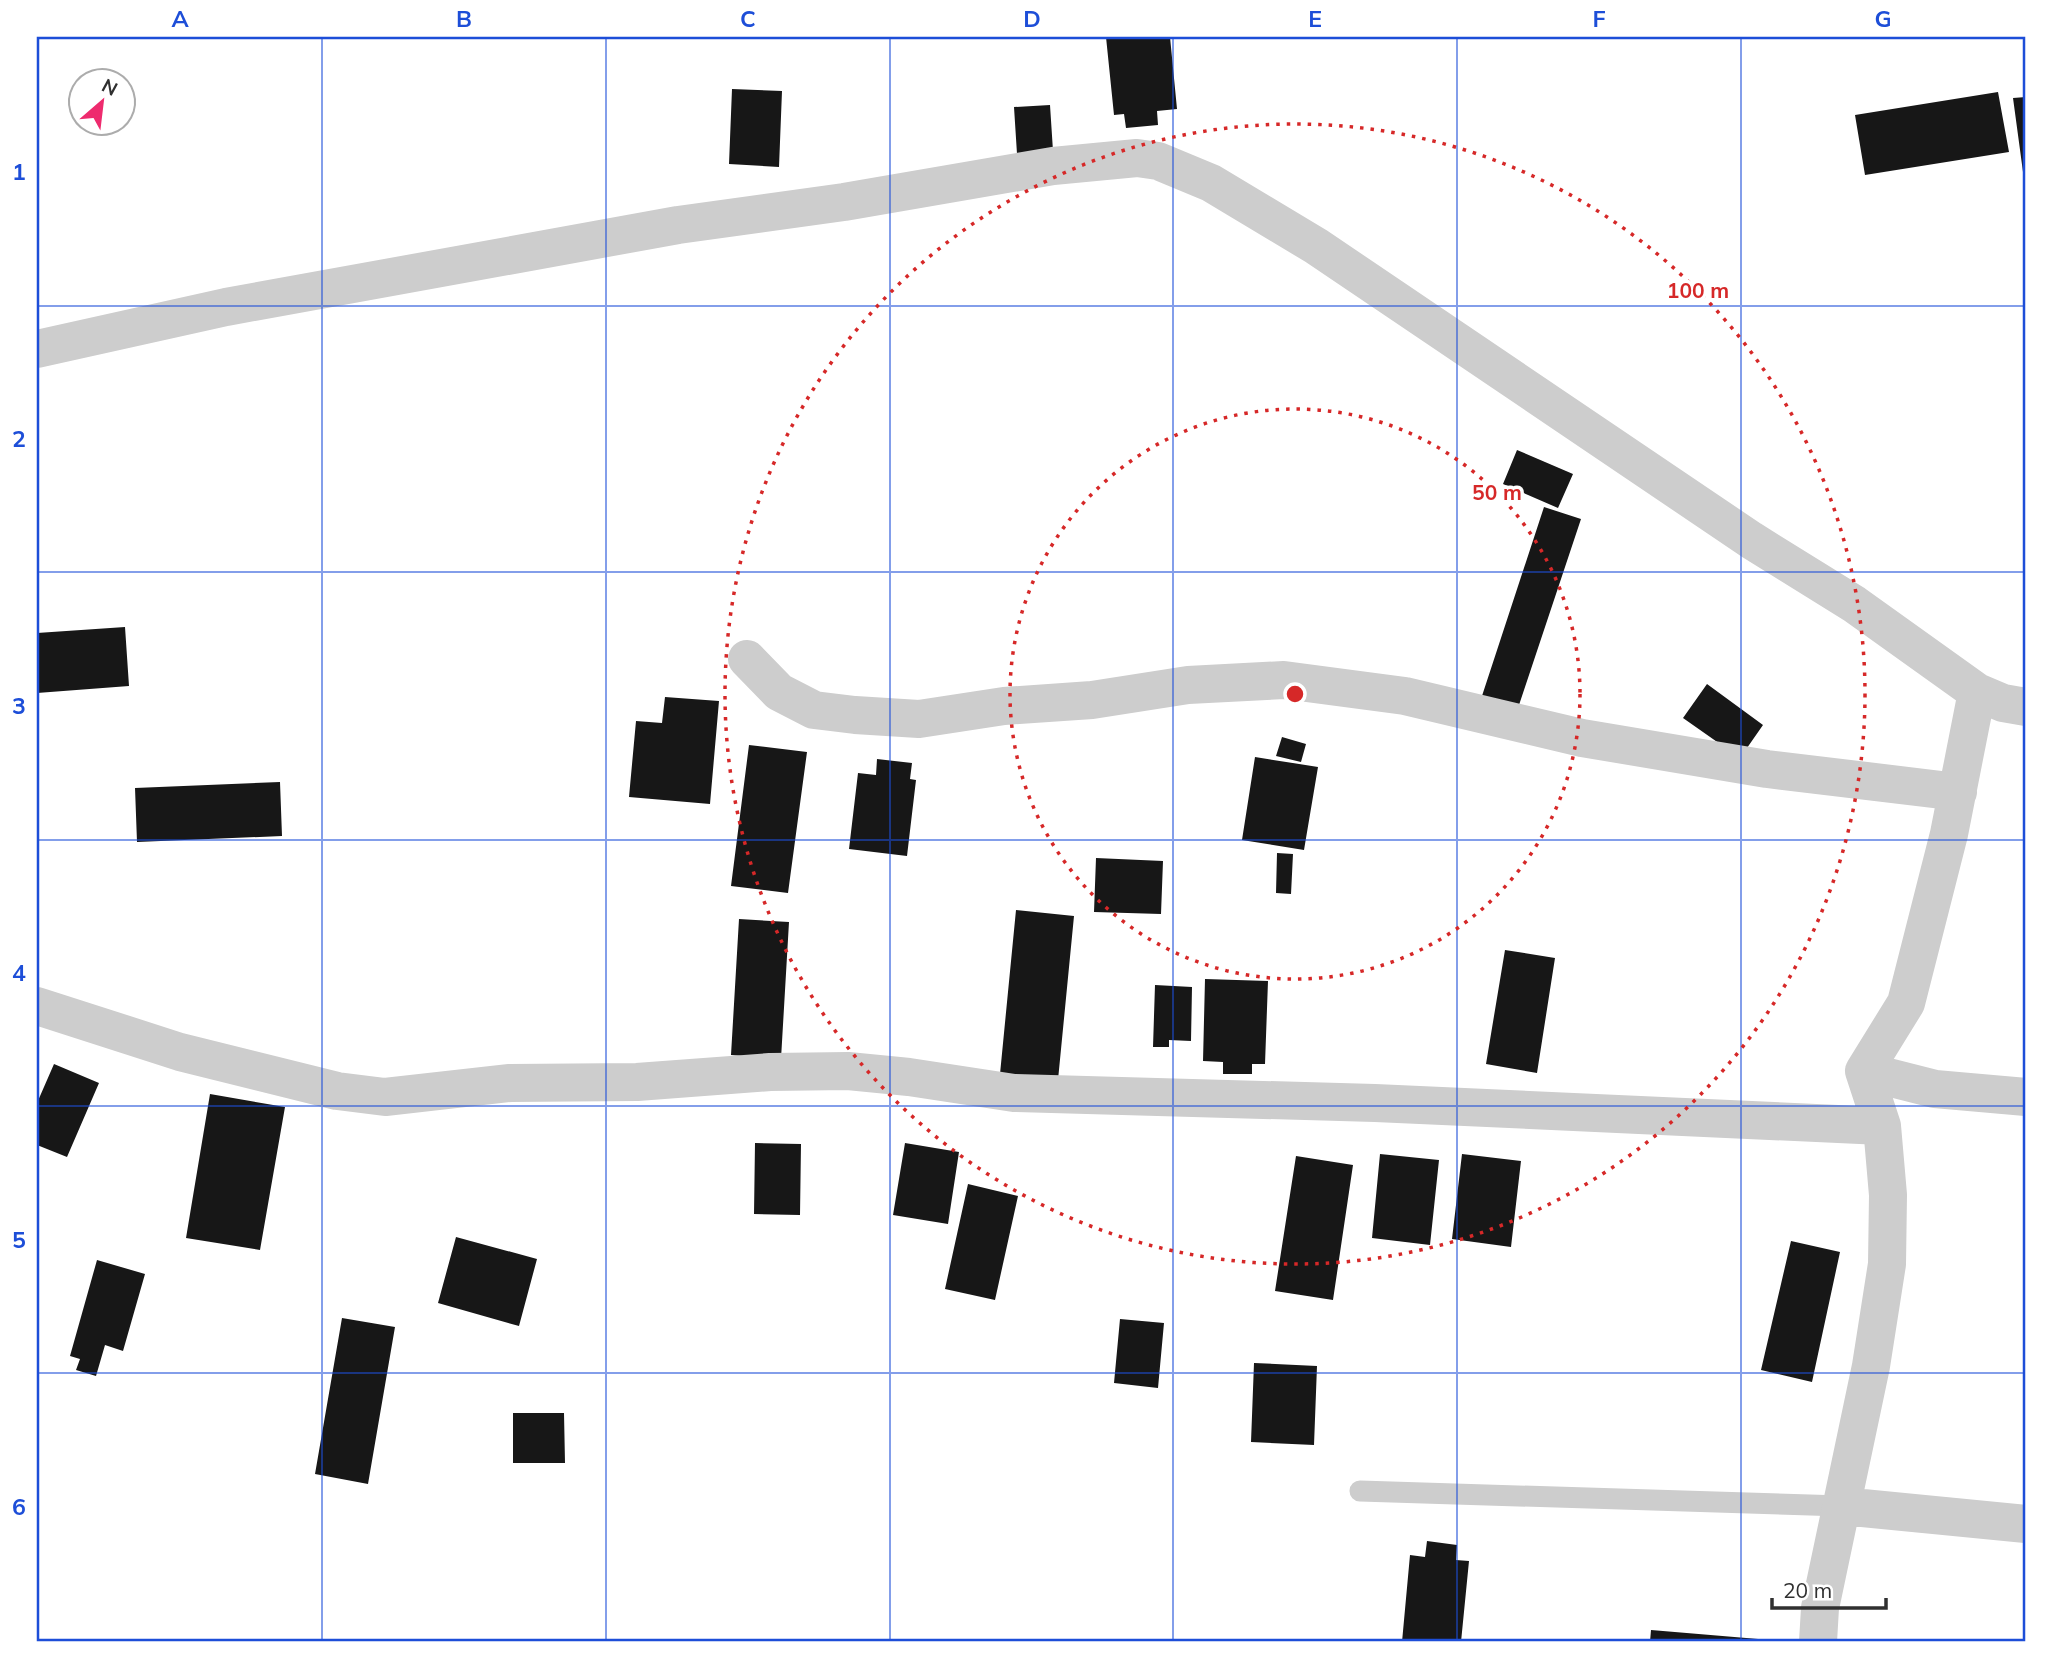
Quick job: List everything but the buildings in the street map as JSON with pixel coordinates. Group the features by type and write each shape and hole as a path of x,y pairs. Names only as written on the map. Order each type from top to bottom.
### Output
{"street":[{"path":"37,349 226,307 678,225 844,202 1053,166 1137,158 1158,161 1211,183 1316,246 1751,540 1854,604 1977,692 2003,703 2026,707"},
{"path":"747,659 779,692 814,710 855,715 919,719 1004,706 1092,700 1188,685 1284,680 1405,696 1582,738 1767,769 1958,792"},
{"path":"1818,1642 1820,1608 1871,1366 1887,1264 1888,1195 1882,1126 1864,1072 1906,1003 1958,792 1977,692"},
{"path":"37,1006 193,1055 337,1091 385,1097 510,1083 637,1082 770,1072 848,1071 1014,1093 1375,1102 1882,1126"},
{"path":"1864,1072 1935,1089 2026,1097"},
{"path":"1842,1506 2026,1524"}],"lane":[{"path":"1360,1491 1842,1506"}]}
